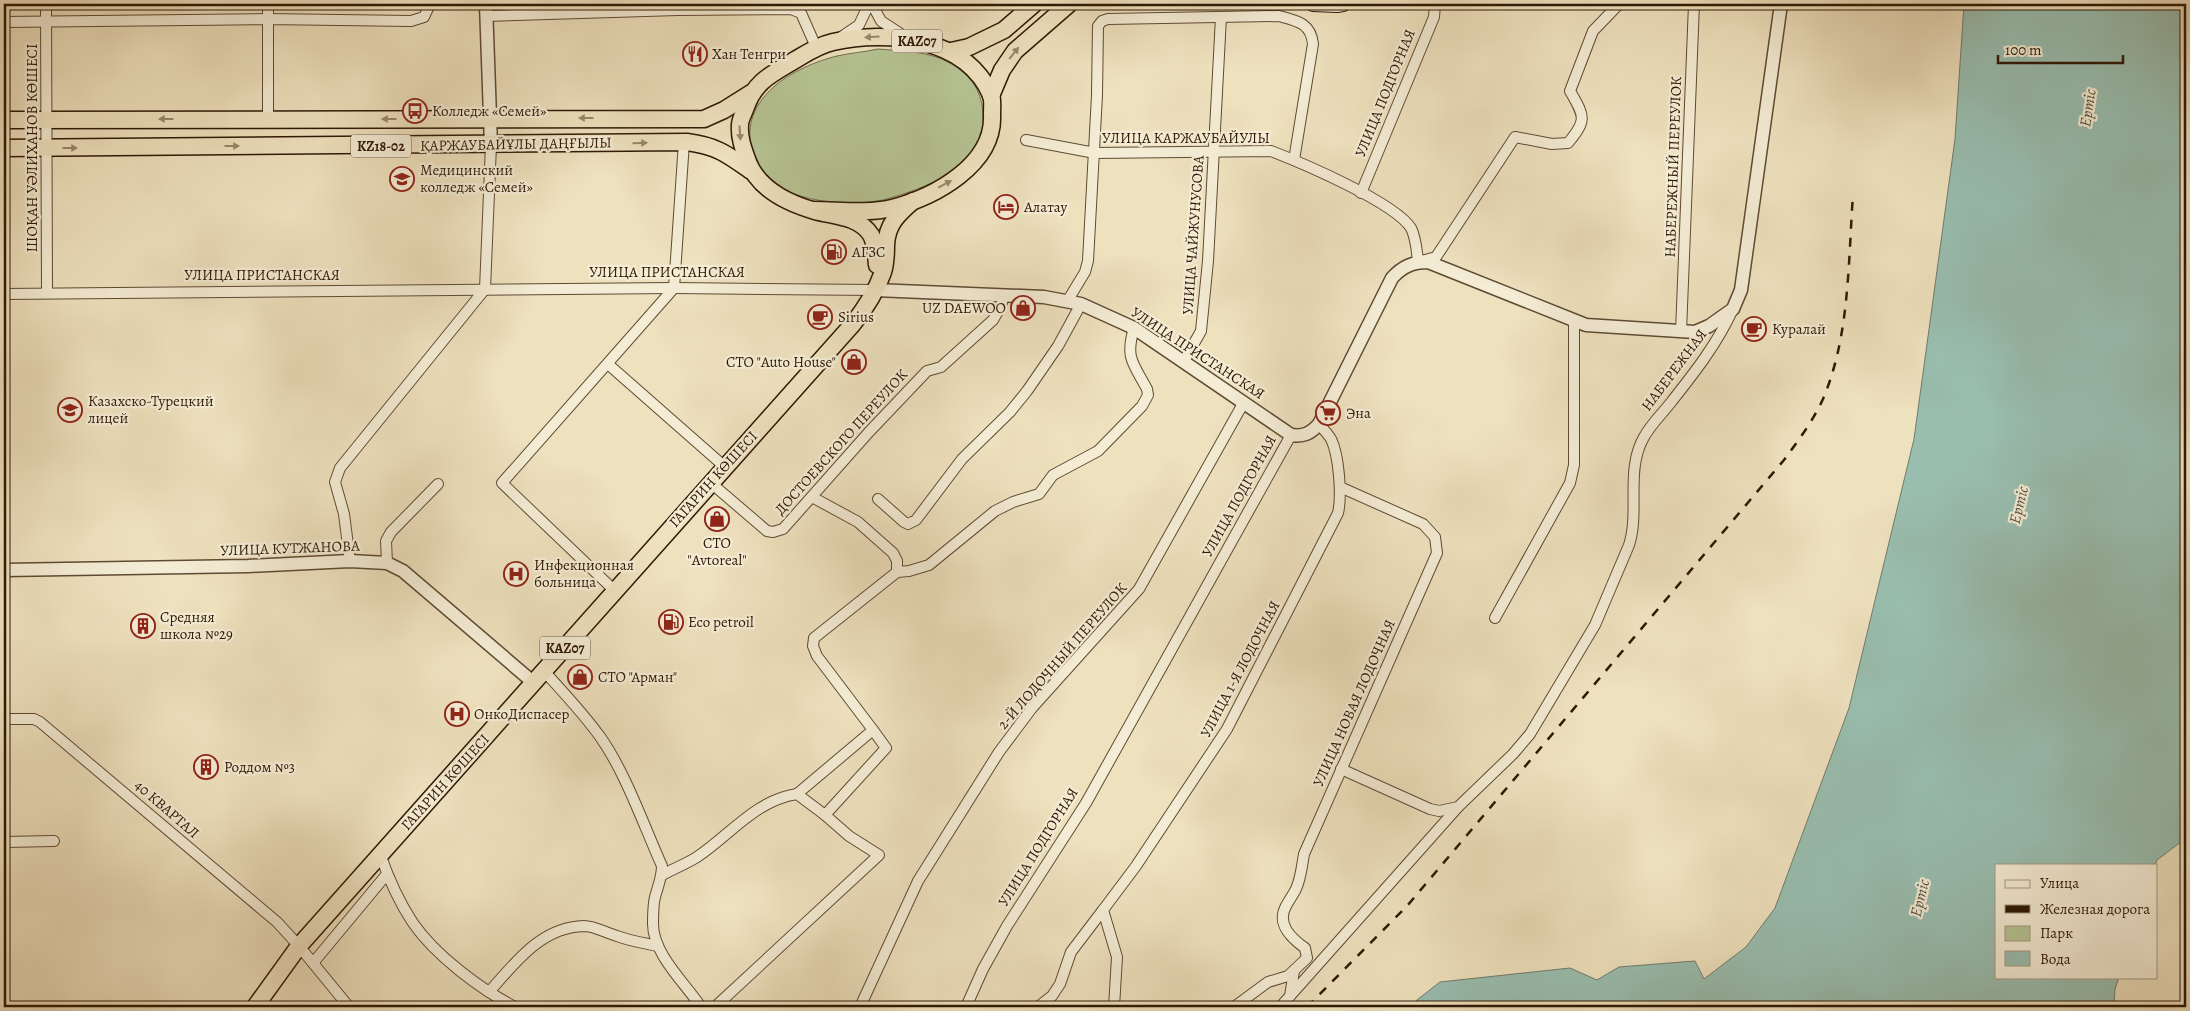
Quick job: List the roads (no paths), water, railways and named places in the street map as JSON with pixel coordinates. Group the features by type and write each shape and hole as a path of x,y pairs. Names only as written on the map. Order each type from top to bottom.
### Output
{"highway":[{"name":"KAZ07","path":"951,52 969,47 1004,30 1034,4"},
{"name":"KAZ07","path":"814,210 889,208 913,201 952,181 979,157 993,126 991,96 1002,70 1015,51 1069,4"},
{"name":"KAZ07","path":"875,290 877,265 875,245 870,234 855,221 790,202 767,189 750,171 740,139 740,123 751,93 764,78 816,47 834,42 876,36 916,41 951,52 975,70 991,96"},
{"name":"ҚАРЖАУБАЙҰЛЫ ДАҢҒЫЛЫ","path":"4,120 704,118 724,110 751,93"},
{"name":"ҚАРЖАУБАЙҰЛЫ ДАҢҒЫЛЫ","path":"4,148 684,142 709,146 725,153 750,171"},
{"name":"KAZ07","path":"875,290 885,264 886,238 890,224 913,201"},
{"name":"ГАГАРИН КӨШЕСІ","path":"254,1007 299,946 852,325 868,304 875,290"}],"main road":[{"path":"1047,22 1077,4"},
{"path":"1313,4 1336,6 1343,4"}],"street":[{"name":"ШОҚАН УӘЛИХАНОВ КӨШЕСІ","path":"46,4 47,293"},
{"path":"268,4 268,119"},
{"path":"4,22 267,19 420,20 424,17 430,4"},
{"path":"834,42 859,24 870,4 881,20 897,33 916,41"},
{"name":"УЛИЦА ПОДГОРНАЯ","path":"1361,193 1434,17 1435,4"},
{"path":"1319,424 1392,278 1406,266 1436,258 1515,137 1552,144 1568,143 1580,129 1582,113 1570,91 1593,31 1619,4"},
{"name":"НАБЕРЕЖНЫЙ ПЕРЕУЛОК","path":"1681,332 1694,4"},
{"name":"НАБЕРЕЖНАЯ","path":"1280,1007 1458,807 1513,754 1530,734 1595,625 1632,534 1634,469 1644,437 1703,362 1722,334 1741,290 1781,4"},
{"path":"350,561 344,514 335,482 340,468 486,289 491,145 486,10 678,7 791,10 801,13 816,47"},
{"path":"1068,300 1085,272 1088,261 1095,152 1098,26 1102,21 1108,19 1279,16 1304,24 1312,33 1313,44 1294,160"},
{"name":"УЛИЦА ЧАЙЖУНУСОВА","path":"1184,361 1201,331 1208,261 1221,17"},
{"name":"УЛИЦА КАРЖАУБАЙУЛЫ","path":"1026,140 1095,152 1271,152 1294,160 1379,202 1404,220 1411,229 1415,240 1418,262"},
{"path":"615,591 502,483 674,288 684,142"},
{"path":"1418,262 1428,262 1586,325 1695,332 1709,326 1733,309"},
{"name":"УЛИЦА ПРИСТАНСКАЯ","path":"4,294 674,288 875,290 1004,295 1068,300 1082,304 1134,328 1291,435"},
{"name":"ДОСТОЕВСКОГО ПЕРЕУЛОК","path":"711,483 767,531 773,532 783,529 869,432 927,371 941,367 993,320 1001,306 1004,295"},
{"path":"878,499 904,522 908,524 916,520 962,459 1010,412 1027,391 1058,346 1082,304"},
{"path":"1495,618 1570,483 1574,465 1574,321"},
{"path":"825,815 886,748 817,656 813,646 814,638 897,572 909,571 929,565 995,511 1013,502 1039,494 1054,475 1098,451 1142,406 1148,395 1129,349 1134,328"},
{"path":"608,365 725,467"},
{"name":"2-Й ЛОДОЧНЫЙ ПЕРЕУЛОК","path":"860,1007 918,881 994,760 1032,708 1139,589 1244,402"},
{"name":"УЛИЦА ПОДГОРНАЯ","path":"966,1007 983,969 1007,926 1086,804 1291,435 1306,434 1319,424"},
{"name":"УЛИЦА 1-Я ЛОДОЧНАЯ","path":"1038,1007 1052,996 1060,984 1071,952 1136,866 1228,729 1338,513 1341,499 1332,440 1319,424"},
{"path":"387,563 386,541 391,532 438,484"},
{"name":"УЛИЦА НОВАЯ ЛОДОЧНАЯ","path":"1294,971 1307,958 1308,954 1305,948 1288,933 1283,925 1282,916 1285,907 1296,889 1304,854 1437,553 1438,545 1431,530 1423,524 1340,488"},
{"path":"812,497 858,522 893,553 897,572"},
{"name":"УЛИЦА КУТЖАНОВА","path":"4,570 248,566 350,561 387,563 404,571 539,677"},
{"path":"539,677 576,705 602,739 618,768 662,866 662,875 655,898 653,924 658,946 701,1007"},
{"name":"40 КВАРТАЛ","path":"4,719 34,719 40,722 277,922 349,1007"},
{"path":"662,875 697,857 765,803 797,794 873,730"},
{"path":"1341,769 1430,809 1439,811 1458,807"},
{"path":"715,1007 879,855 849,836 797,794"},
{"path":"4,842 54,841"},
{"path":"380,854 387,874 412,922 428,941 472,981 515,1007"},
{"path":"313,963 387,874"},
{"path":"1103,910 1117,958 1114,1007"},
{"path":"489,992 528,950 547,936 559,932 583,926 658,946"},
{"path":"1290,996 1294,971"},
{"path":"1234,1007 1268,982 1288,976 1294,971"}],"water":[{"name":"Ертіс","path":"1964,4 2186,4 2186,838 2157,860 2155,864 1995,864 1995,978 2119,978 2115,989 2114,1007 1408,1007 1440,982 1570,968 1597,980 1619,967 1695,961 1704,979 1746,947 1775,908 1849,708 1914,439 1955,139"}],"railway":[{"path":"1307,1007 1407,906 1784,460 1805,431 1823,399 1832,375 1838,350 1846,298 1853,195"}],"place":[{"name":"Хан Тенгри","path":"695,54"},
{"name":"Колледж «Семей»","path":"415,111"},
{"name":"Медицинский колледж «Семей»","path":"402,179"},
{"name":"Алатау","path":"1006,207"},
{"name":"АГЗС","path":"834,252"},
{"name":"UZ DAEWOO","path":"1023,308"},
{"name":"Sirius","path":"820,317"},
{"name":"Куралай","path":"1754,329"},
{"name":"СТО \"Auto House\"","path":"854,362"},
{"name":"Казахско-Турецкий лицей","path":"70,410"},
{"name":"Эна","path":"1328,413"},
{"name":"СТО \"Avtoreal\"","path":"717,519"},
{"name":"Инфекционная больница","path":"516,574"},
{"name":"Eco petroil","path":"671,622"},
{"name":"Средняя школа №29","path":"143,626"},
{"name":"СТО \"Арман\"","path":"580,677"},
{"name":"ОнкоДиспасер","path":"457,714"},
{"name":"Роддом №3","path":"206,767"}]}
